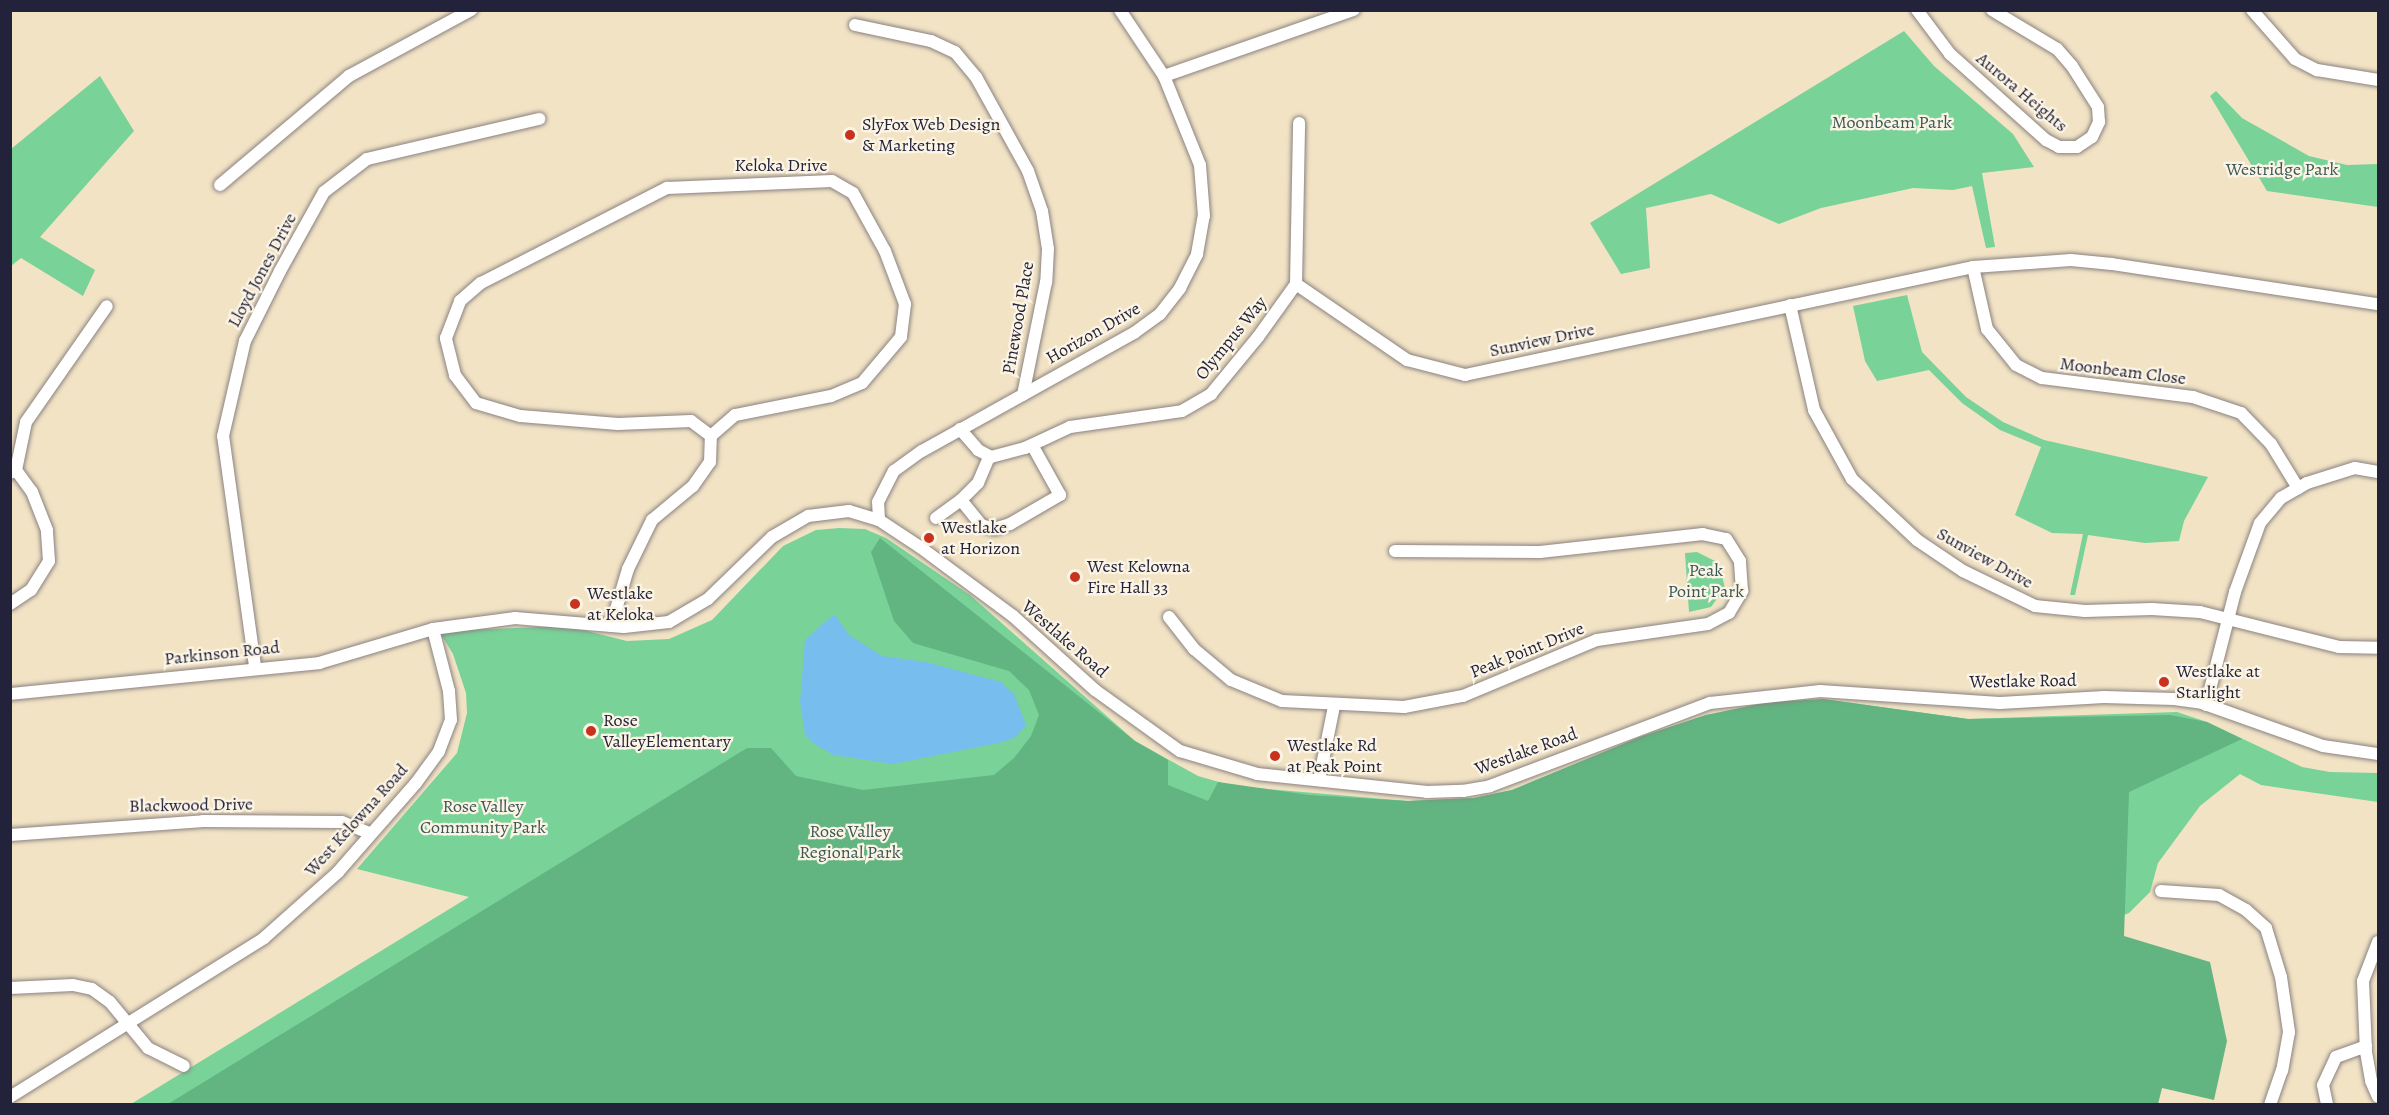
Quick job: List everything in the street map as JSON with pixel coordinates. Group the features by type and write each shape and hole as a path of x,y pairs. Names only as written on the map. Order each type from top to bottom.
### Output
{"street":[{"path":"220,185 349,76 471,10"},
{"name":"Horizon Drive","path":"879,520 878,502 894,471 960,429 1134,333 1160,314 1180,288 1197,254 1204,216 1200,165 1164,76 1120,10"},
{"path":"1164,76 1354,10"},
{"name":"Aurora Heights","path":"1917,10 1950,54 2046,140 2059,147 2077,147 2092,137 2099,122 2098,107 2072,66 2057,49 1992,10"},
{"path":"2252,10 2295,59 2317,70 2379,80"},
{"name":"Pinewood Place","path":"855,25 931,41 955,52 976,76 1028,171 1042,211 1048,249 1047,282 1023,395"},
{"name":"Lloyd Jones Drive","path":"255,666 223,436 245,341 280,271 324,192 367,159 539,119"},
{"path":"1296,284 1299,123"},
{"name":"Keloka Drive","path":"832,181 853,193 885,251 905,304 901,336 862,382 831,396 735,415 711,436 691,421 618,424 520,416 476,403 454,375 446,338 460,301 481,283 667,188 832,181"},
{"name":"Sunview Drive","path":"1296,284 1407,360 1465,375 1973,267 2071,260 2379,304"},
{"name":"Moonbeam Close","path":"1973,267 1987,329 2016,365 2042,378 2193,397 2241,413 2271,444 2298,488"},
{"name":"Olympus Way","path":"989,457 1032,445 1070,427 1167,415 1195,404 1227,376 1296,284"},
{"name":"Sunview Drive","path":"1790,305 1814,411 1852,479 1917,540 1963,571 2035,606 2085,612 2152,609 2228,619 2339,647 2379,648"},
{"path":"10,604 31,590 49,561 47,530 32,492 13,471 26,422 107,306"},
{"path":"936,518 961,500 978,483 989,457 960,429"},
{"path":"611,626 628,569 652,520 693,486 710,462 711,436"},
{"path":"961,500 981,525 994,529 1010,524 1060,495 1032,445"},
{"path":"2206,705 2228,619 2260,523 2281,498 2330,473 2355,468 2379,472"},
{"name":"Westlake Road","path":"433,629 515,618 611,626 669,622 688,614 772,537 808,516 849,511 879,520 1013,616 1095,690 1180,751 1236,769 1319,780 1463,791 1490,786 1710,703 1820,691 2000,703 2104,697 2174,699 2206,705 2323,746 2379,754"},
{"name":"Peak Point Drive","path":"1169,617 1194,649 1231,680 1282,702 1334,706 1404,707 1463,696 1597,640 1708,624 1729,613 1742,591 1740,561 1726,539 1703,534 1540,552 1395,551"},
{"name":"Parkinson Road","path":"10,694 255,666 318,663 433,629"},
{"name":"West Kelowna Road","path":"10,1097 264,938 338,872 439,751 451,720 448,691 433,629"},
{"path":"1319,780 1334,706"},
{"name":"Blackwood Drive","path":"10,835 203,821 342,822 371,834"},
{"path":"2161,891 2219,896 2246,910 2266,928 2281,977 2289,1032 2282,1070 2270,1104"},
{"path":"2379,942 2363,981 2366,1046 2371,1081 2379,1097"},
{"path":"10,988 73,985 92,989 110,1002 148,1048 183,1066"},
{"path":"2326,1104 2323,1085 2336,1057 2366,1046"}],"green space":[{"name":"Moonbeam Park","path":"1904,31 1934,66 2013,134 2034,167 1982,173 1995,247 1986,248 1972,186 1953,190 1913,188 1821,208 1779,224 1711,194 1646,208 1650,268 1621,274 1590,223"},
{"path":"100,76 134,131 40,237 95,270 83,296 21,258 11,266 11,149"},
{"name":"Westridge Park","path":"2216,91 2242,118 2309,156 2347,165 2378,164 2378,207 2267,191 2210,96"},
{"path":"1907,295 1922,352 1966,397 2003,422 2044,440 2208,477 2184,521 2179,541 2145,543 2088,535 2075,595 2070,595 2083,534 2052,533 2015,515 2041,447 2000,430 1962,403 1929,370 1877,381 1865,361 1853,306"},
{"name":"Rose Valley Regional Park","path":"865,529 886,538 970,595 1135,741 1198,776 1233,786 1408,801 1474,798 1512,790 1640,737 1706,715 1823,699 1968,719 2177,712 2207,722 2302,767 2330,772 2378,773 2378,802 2261,785 2240,774 2200,806 2158,863 2150,892 2129,913 2099,926 2051,1104 131,1104 469,897 357,869 457,753 467,713 466,693 453,654 439,631 567,626 627,641 669,639 712,620 783,546 816,530"},
{"name":"Rose Valley Regional Park","path":"880,538 1135,741 1168,760 1168,785 1208,801 1218,782 1309,795 1408,801 1474,798 1512,790 1640,737 1706,715 1768,702 1823,699 1968,719 2170,715 2207,722 2242,739 2129,792 2124,936 2210,962 2227,1041 2214,1100 2162,1088 2158,1104 168,1104 747,748 771,748 796,776 863,790 994,775 1014,758 1031,736 1039,715 1029,690 1009,671 913,643 894,621 871,552"},
{"name":"Peak Point Park","path":"1697,552 1719,563 1725,588 1711,607 1689,612 1685,553"}],"water":[{"path":"834,614 849,635 882,656 926,662 1001,682 1014,694 1026,725 1016,737 1003,742 893,764 833,755 813,743 805,735 800,702 805,640"}],"place":[{"name":"SlyFox Web Design & Marketing","path":"850,135"},
{"name":"Westlake at Horizon","path":"929,538"},
{"name":"West Kelowna Fire Hall 33","path":"1075,577"},
{"name":"Westlake at Keloka","path":"575,604"},
{"name":"Westlake at Starlight","path":"2164,682"},
{"name":"Rose ValleyElementary","path":"591,731"},
{"name":"Westlake Rd at Peak Point","path":"1275,756"}],"park label":[{"name":"Rose Valley Community Park","path":"483,817"}]}
